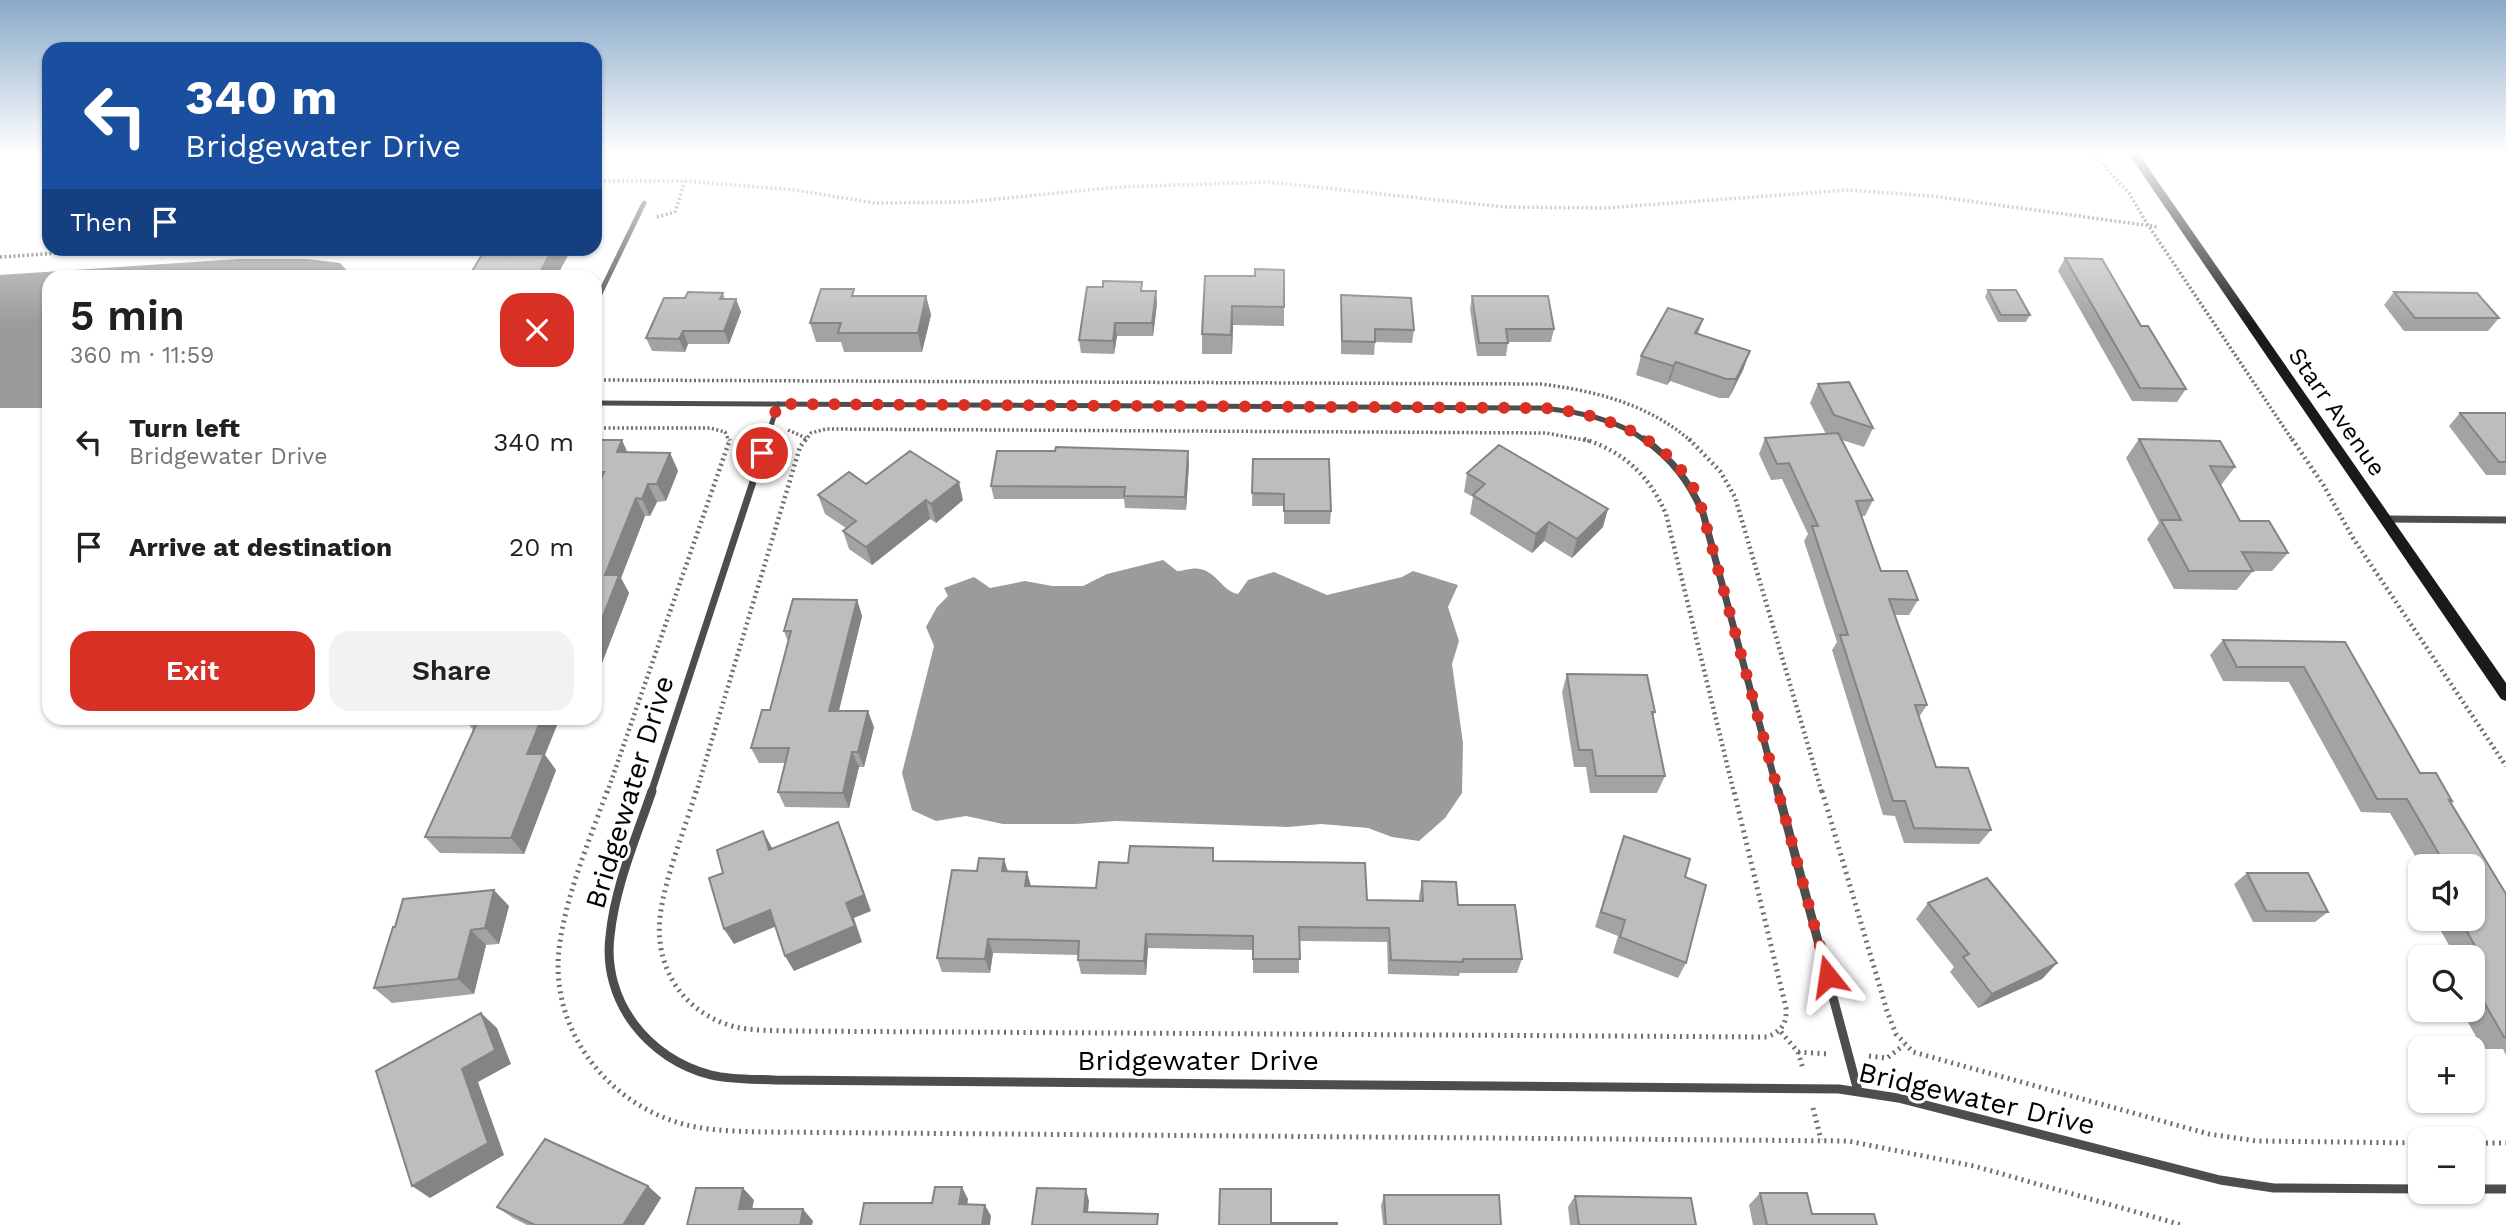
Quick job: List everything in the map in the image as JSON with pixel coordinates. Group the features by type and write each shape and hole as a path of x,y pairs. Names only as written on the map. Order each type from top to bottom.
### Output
{"street":[{"path":"602,290 641,210"},
{"name":"Starr Avenue","path":"2173,210 2506,695"},
{"path":"602,403 1543,408 1597,417 1638,434 1662,451 1684,473 1693,487 1703,513 1858,1091"},
{"name":"Bridgewater Drive","path":"778,404 618,894 611,927 609,966 615,988 632,1022 647,1040 666,1055 706,1074 763,1079 1779,1087 1858,1091 1898,1098 2220,1180 2274,1188 2408,1189"},
{"path":"2386,519 2506,520"},
{"path":"2485,1189 2506,1189"}],"path":[{"path":"637,219 676,210"},
{"path":"2031,210 2149,227"},
{"path":"2139,210 2324,486 2353,538 2506,765"},
{"path":"0,257 42,254"},
{"path":"602,380 1541,384 1573,387 1628,402 1658,416 1689,437 1716,464 1735,497 1884,1002 1896,1036 1904,1045 1922,1056 2209,1134 2256,1141 2408,1143"},
{"path":"602,428 710,428 726,432 730,438 571,895 559,951 562,1000 578,1044 604,1079 640,1106 680,1124 724,1131 1833,1140 1883,1146 1955,1163 2182,1225"},
{"path":"825,429 1517,432 1566,435 1599,443 1618,453 1652,482 1666,514 1785,1001 1788,1018 1785,1026 1781,1032 1768,1037 800,1031 730,1026 702,1013 688,1003 676,989 663,964 658,939 659,920 800,447 811,433 825,429"},
{"path":"2485,1143 2506,1143"}],"shaded area":[{"path":"238,259 308,259 340,263 346,270 74,270"},
{"path":"42,272 42,408 0,408 0,275"},
{"path":"1163,560 1177,571 1195,568 1206,571 1238,594 1248,580 1274,572 1327,595 1402,577 1413,571 1458,585 1448,607 1459,641 1452,664 1463,743 1462,793 1445,818 1419,841 1392,837 1368,828 1321,824 1288,827 1116,821 1003,824 966,816 936,821 912,810 902,773 934,646 926,627 937,607 948,596 944,588 974,577 990,588 1025,581 1052,586 1083,586 1107,574"}],"building":[{"path":"481,256 549,256 541,270 473,270"},
{"path":"2065,258 2102,259 2141,326 2148,326 2186,389 2140,388"},
{"path":"1255,269 1284,270 1284,307 1232,306 1231,335 1202,334 1205,276 1255,276"},
{"path":"1103,281 1142,282 1141,291 1156,291 1152,323 1115,323 1113,341 1079,340 1087,287 1103,287"},
{"path":"821,289 854,289 852,296 926,296 918,333 838,333 841,323 810,323"},
{"path":"1988,290 2016,290 2030,315 2001,315"},
{"path":"688,292 723,293 720,299 736,299 724,331 683,331 679,339 646,338 664,298 685,298"},
{"path":"2394,292 2477,293 2499,318 2415,318"},
{"path":"1341,295 1411,298 1414,330 1375,329 1375,342 1342,341"},
{"path":"1472,296 1548,296 1554,329 1506,329 1508,343 1479,343"},
{"path":"1668,308 1703,319 1695,333 1750,351 1736,379 1726,379 1676,362 1673,366 1641,356"},
{"path":"1849,382 1873,428 1834,415 1818,384"},
{"path":"2460,413 2506,413 2506,462 2499,462"},
{"path":"1838,433 1873,500 1856,501 1881,571 1907,571 1918,600 1889,599 1927,705 1915,705 1936,767 1968,768 1991,830 1914,828 1905,801 1893,801 1840,635 1848,635 1812,526 1818,526 1789,463 1777,464 1765,438"},
{"path":"2139,439 2220,441 2235,467 2210,466 2240,521 2269,521 2288,553 2242,552 2253,571 2189,571 2161,520 2181,520"},
{"path":"602,440 622,440 617,452 670,453 657,484 648,484 642,499 636,498 605,575 619,575 602,619 602,476"},
{"path":"1499,445 1608,509 1577,539 1549,522 1536,534 1473,495 1485,484 1467,473"},
{"path":"1056,447 1188,451 1185,497 1124,496 1125,487 991,486 997,451 1055,451"},
{"path":"910,451 959,482 931,504 926,500 866,547 843,531 856,521 818,495 849,472 866,484"},
{"path":"1253,459 1329,459 1331,511 1284,511 1284,494 1252,493"},
{"path":"793,599 857,600 829,711 868,711 858,752 852,752 843,793 778,792 789,748 751,748 762,710 770,710 791,631 784,631"},
{"path":"2223,640 2345,642 2420,773 2436,773 2482,854 2439,854 2407,799 2377,799 2304,667 2237,667"},
{"path":"1567,674 1647,675 1665,776 1596,776 1592,750 1579,750"},
{"path":"476,725 539,725 527,754 544,754 511,838 425,837"},
{"path":"838,822 864,895 846,903 855,926 785,956 770,910 724,929 709,878 723,873 717,850 763,831 769,850"},
{"path":"1624,836 1690,859 1685,877 1706,885 1686,963 1620,937 1625,920 1601,912"},
{"path":"1130,846 1213,848 1213,861 1365,863 1367,900 1423,901 1422,881 1456,882 1458,905 1515,905 1522,959 1463,959 1463,962 1391,960 1389,928 1299,927 1300,959 1253,959 1253,936 1146,934 1144,961 1078,960 1079,941 988,939 985,959 937,958 952,870 977,871 979,858 1004,859 1002,871 1027,872 1025,886 1096,888 1099,862 1128,863"},
{"path":"2485,859 2506,894 2506,1037 2485,1004 2485,945 2474,945 2467,931 2485,931"},
{"path":"2247,873 2308,873 2328,912 2266,911"},
{"path":"1987,878 2057,963 1992,994 1963,957 1969,954 1928,903"},
{"path":"494,890 485,928 471,930 458,979 374,988 403,899"},
{"path":"481,1013 495,1050 462,1069 488,1143 412,1186 376,1071"},
{"path":"545,1139 648,1186 623,1225 535,1225 497,1207"},
{"path":"935,1187 962,1187 959,1204 985,1205 982,1225 860,1225 864,1203 932,1203"},
{"path":"696,1188 743,1188 739,1209 803,1209 800,1225 687,1225"},
{"path":"1037,1188 1086,1189 1084,1212 1158,1214 1157,1225 1032,1225"},
{"path":"1220,1189 1271,1189 1271,1223 1337,1225 1219,1225"},
{"path":"1760,1193 1807,1193 1812,1214 1874,1214 1877,1225 1767,1225"},
{"path":"1384,1195 1499,1195 1501,1225 1386,1225"},
{"path":"1575,1196 1691,1198 1696,1225 1579,1225"}],"route":[{"path":"762,453 778,404 1543,408 1570,411 1614,422 1638,434 1674,461 1699,499 1828,976"}]}
